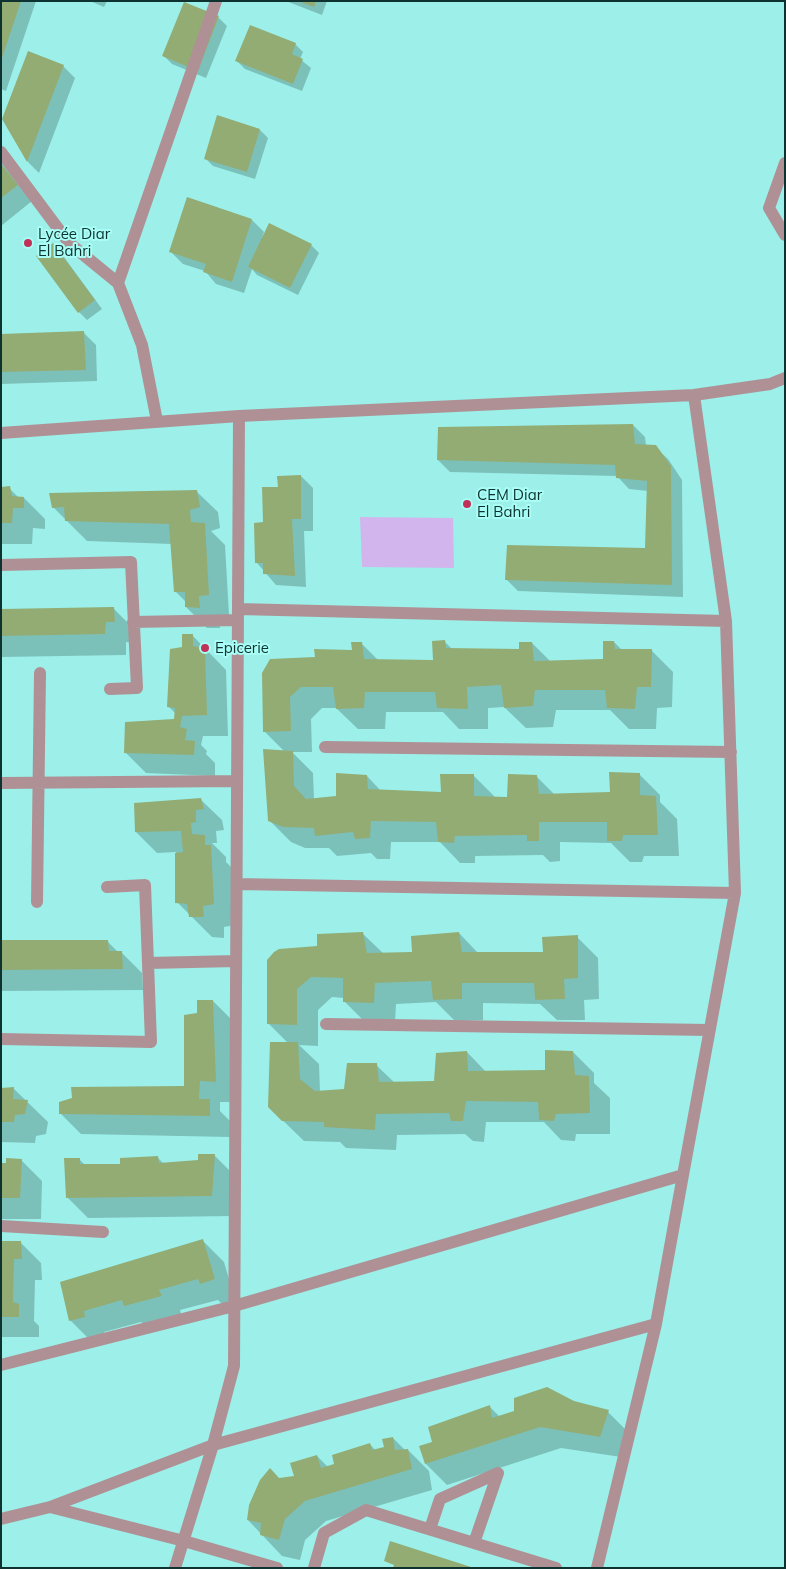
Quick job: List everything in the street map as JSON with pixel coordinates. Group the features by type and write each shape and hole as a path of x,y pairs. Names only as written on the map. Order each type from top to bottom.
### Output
{"street":[{"path":"118,283 216,1"},
{"path":"1,152 69,243 118,283 142,344 157,421"},
{"path":"785,163 769,208 785,235"},
{"path":"1,433 239,416 694,395 770,384 785,378"},
{"path":"597,1568 656,1324 735,893 726,621 694,395"},
{"path":"175,1568 213,1445 234,1366 239,416"},
{"path":"1,565 131,562 137,688 110,689"},
{"path":"133,622 238,615 726,621"},
{"path":"37,902 40,674"},
{"path":"325,747 731,752"},
{"path":"1,783 237,781"},
{"path":"237,884 735,893"},
{"path":"1,1039 150,1042 145,885 107,887"},
{"path":"148,963 236,961"},
{"path":"326,1024 709,1030"},
{"path":"1,1366 234,1306 683,1175"},
{"path":"1,1226 103,1232"},
{"path":"1,1519 50,1507 213,1445 656,1324"},
{"path":"430,1529 440,1498 498,1473 474,1543"},
{"path":"50,1507 184,1541 277,1568"},
{"path":"314,1568 324,1533 366,1510 556,1568"}],"shaded area":[{"path":"360,517 453,518 454,568 362,567"}],"building":[{"path":"1,1 21,1 2,58 1,58"},
{"path":"298,1 316,1 314,7"},
{"path":"184,2 219,16 198,71 162,56"},
{"path":"250,25 296,43 292,54 303,59 293,84 235,61"},
{"path":"28,51 64,65 27,162 2,119"},
{"path":"217,115 260,129 247,172 204,159"},
{"path":"1,164 18,185 1,198"},
{"path":"187,197 252,219 232,282 203,272 206,264 169,252"},
{"path":"269,223 312,244 290,288 248,267"},
{"path":"53,243 95,300 78,313 36,256"},
{"path":"84,331 86,370 1,372 1,334"},
{"path":"633,424 635,444 656,445 671,466 672,585 505,580 507,545 645,548 647,481 616,478 615,465 437,460 438,427"},
{"path":"301,475 301,519 292,519 295,576 263,574 263,563 255,563 254,523 263,522 262,487 278,487 277,476"},
{"path":"10,486 12,496 24,497 24,508 13,508 12,523 1,523 1,487"},
{"path":"197,490 200,507 190,510 191,522 205,523 209,595 199,596 200,608 185,607 185,592 174,592 169,524 65,521 64,507 52,508 49,493"},
{"path":"114,607 115,622 106,622 105,634 1,636 1,609"},
{"path":"182,634 193,634 193,646 205,648 207,715 182,716 180,727 187,729 185,740 195,741 194,755 124,753 125,722 174,719 175,708 167,707 170,649 182,647"},
{"path":"445,640 446,648 519,649 519,642 532,642 534,661 603,659 603,641 614,641 615,649 652,649 651,687 637,687 635,709 607,708 605,690 535,690 533,706 504,708 501,685 467,687 468,709 437,708 435,692 365,692 364,708 336,709 333,687 301,687 290,697 291,731 263,732 262,673 270,659 315,657 314,649 352,650 351,642 362,642 364,659 433,660 432,641"},
{"path":"263,749 293,751 294,786 306,799 336,796 336,773 367,775 368,789 441,792 440,774 474,774 474,796 507,797 508,774 537,775 539,794 610,792 609,772 640,773 640,795 656,796 658,835 623,835 622,841 607,841 607,822 539,822 539,841 527,841 527,835 455,836 454,843 438,842 436,822 371,821 370,838 355,839 353,832 315,836 314,828 283,827 268,821"},
{"path":"201,798 204,809 196,810 196,822 191,823 192,834 205,835 205,845 211,845 214,904 203,906 204,917 189,917 187,904 175,903 175,853 183,852 181,831 135,832 134,803"},
{"path":"363,932 367,953 412,952 411,936 459,932 462,952 543,952 542,937 578,935 578,978 564,979 565,999 535,1000 534,983 462,983 462,999 433,1000 431,981 375,983 374,1003 343,1002 343,978 311,977 297,989 297,1025 267,1024 267,960 274,952 279,949 317,946 317,934"},
{"path":"1,940 108,940 109,951 122,951 123,969 1,970"},
{"path":"197,1000 213,1000 216,1082 200,1081 199,1099 210,1099 210,1116 59,1114 59,1102 72,1098 71,1087 184,1086 184,1015 197,1013"},
{"path":"270,1042 298,1042 300,1079 315,1091 344,1089 347,1063 377,1063 379,1082 434,1081 436,1053 467,1051 468,1071 545,1070 545,1050 573,1051 575,1075 589,1076 590,1113 556,1114 554,1121 539,1120 538,1102 466,1101 463,1121 451,1121 449,1113 376,1114 375,1130 324,1127 324,1122 282,1121 268,1107"},
{"path":"14,1087 13,1099 28,1100 25,1114 15,1115 14,1122 1,1122 1,1088"},
{"path":"198,1154 215,1154 212,1196 66,1198 64,1158 80,1158 80,1164 120,1164 120,1158 158,1156 159,1163 198,1160"},
{"path":"6,1158 22,1159 20,1198 1,1198 1,1163 6,1163"},
{"path":"203,1239 215,1279 200,1284 198,1279 159,1290 162,1296 124,1306 122,1300 84,1311 85,1317 69,1321 60,1282"},
{"path":"1,1241 21,1241 22,1259 14,1259 13,1302 19,1304 19,1317 1,1317"},
{"path":"547,1387 574,1401 609,1410 600,1437 540,1427 425,1464 419,1446 432,1442 428,1427 490,1405 492,1418 514,1411 514,1398"},
{"path":"393,1437 395,1450 408,1449 412,1469 305,1501 285,1519 279,1540 260,1535 261,1523 247,1520 249,1505 260,1480 270,1468 279,1478 294,1476 290,1463 317,1455 321,1468 334,1464 332,1455 370,1443 372,1450 384,1447 382,1439"},
{"path":"390,1541 471,1568 393,1568 394,1565 384,1561"}],"place":[{"name":"Lycée Diar El Bahri","path":"28,243"},
{"name":"CEM Diar El Bahri","path":"467,504"},
{"name":"Epicerie","path":"205,648"}]}
